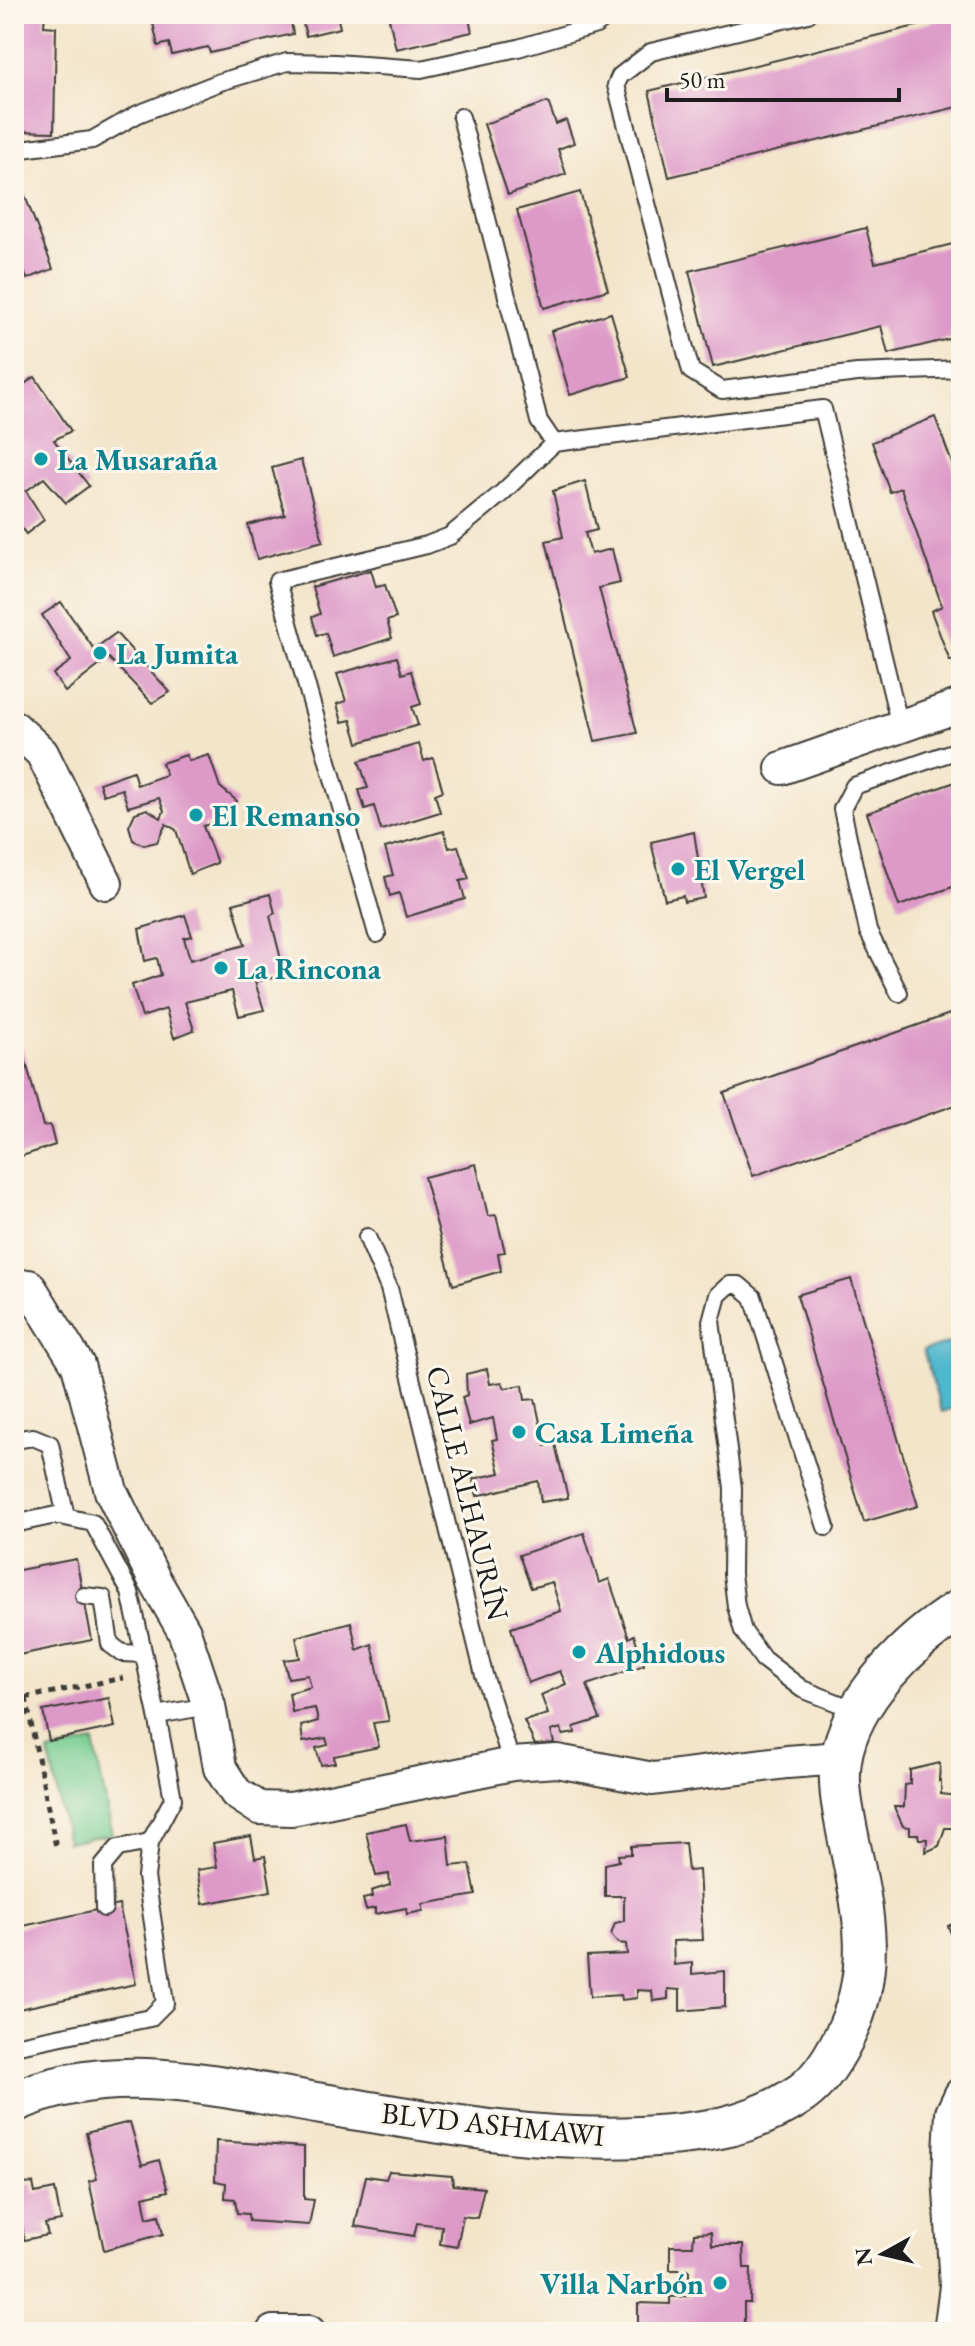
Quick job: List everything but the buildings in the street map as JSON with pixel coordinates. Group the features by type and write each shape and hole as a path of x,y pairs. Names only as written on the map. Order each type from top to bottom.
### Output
{"street":[{"path":"782,768 961,705"},
{"path":"14,727 42,753 106,883"},
{"path":"29,1286 78,1365 111,1491 154,1579 184,1631 209,1706 220,1768 236,1793 259,1808 291,1809 512,1764 557,1761 653,1779 841,1758"},
{"name":"BLVD ASHMAWI","path":"14,2102 31,2094 74,2083 132,2077 207,2085 461,2127 564,2138 678,2135 729,2127 757,2118 805,2091 820,2076 851,2024 860,1996 865,1969 866,1930 839,1781 841,1758 859,1711 897,1662 931,1630 961,1609"},
{"path":"950,2332 956,2286 949,2175 952,2113 961,2094"},
{"path":"273,2332 309,2332"}],"lane":[{"path":"14,150 92,140 138,114 220,82 287,62 421,69 518,48 596,25 611,14"},
{"path":"808,14 651,52 620,76 616,85 691,371 722,390 857,373 961,369"},
{"path":"461,117 539,421 554,443"},
{"path":"377,934 277,581 427,545 450,536 502,493 554,443 823,409 900,726"},
{"path":"899,993 868,931 842,809 854,786 961,749"},
{"name":"CALLE ALHAURÍN","path":"367,1237 389,1288 484,1675 512,1764"},
{"path":"826,1527 753,1297 739,1285 729,1285 718,1295 711,1321 733,1488 732,1574 743,1631 763,1659 802,1689 859,1711"},
{"path":"14,1440 33,1437 50,1444 66,1517"},
{"path":"14,1524 56,1515 93,1523 130,1592 173,1799 150,1842 146,1877 165,2003 150,2018 14,2046"},
{"path":"84,1596 103,1598 110,1644 122,1653 143,1654"},
{"path":"157,1715 209,1706"},
{"path":"104,1908 103,1866 118,1848 150,1842"}],"path":[{"path":"14,1700 148,1673"},
{"path":"26,1698 56,1847"}],"green space":[{"path":"94,1742 112,1834 67,1842 49,1752"}],"water":[{"path":"952,1342 961,1369 961,1406 942,1412 923,1351"}],"place":[{"name":"La Musaraña","path":"41,459"},
{"name":"La Jumita","path":"100,653"},
{"name":"El Remanso","path":"196,815"},
{"name":"El Vergel","path":"678,869"},
{"name":"La Rincona","path":"221,968"},
{"name":"Casa Limeña","path":"519,1432"},
{"name":"Alphidous","path":"579,1652"},
{"name":"Villa Narbón","path":"720,2283"}]}
